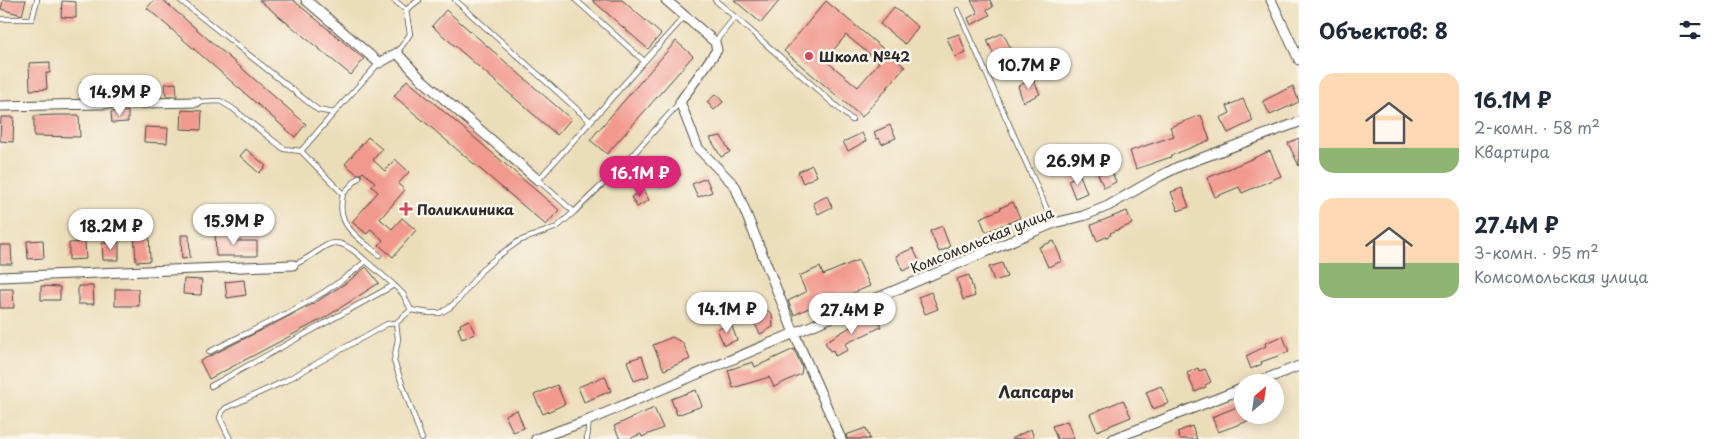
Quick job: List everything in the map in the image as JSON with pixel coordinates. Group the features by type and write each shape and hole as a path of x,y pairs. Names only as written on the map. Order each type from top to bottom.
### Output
{"street":[{"path":"306,0 379,62 397,53 421,79 538,180"},
{"path":"666,0 715,42 717,50 680,102 698,148 735,186 794,333 841,439"},
{"path":"1271,0 1299,60"},
{"path":"0,106 197,102"},
{"name":"Комсомольская улица","path":"536,439 589,420 1054,223 1100,210 1180,166 1299,122"},
{"path":"0,277 293,265"},
{"path":"1278,374 1299,366"},
{"path":"1113,439 1234,392"}],"lane":[{"path":"0,19 32,19 37,0"},
{"path":"180,0 318,110 334,112"},
{"path":"394,0 406,10 410,34 397,53"},
{"path":"406,10 419,0"},
{"path":"454,0 590,121"},
{"path":"576,0 644,61"},
{"path":"715,0 852,120"},
{"path":"958,10 1054,223"},
{"path":"574,212 538,180 685,16"},
{"path":"715,42 735,17"},
{"path":"301,151 379,62"},
{"path":"197,102 220,102 232,108 284,149 301,151 343,194"},
{"path":"411,310 429,314 449,308 458,300 482,270 498,256 519,241 557,227 630,159 680,102"},
{"path":"358,177 343,194 341,204 342,218 347,226 379,254"},
{"path":"293,265 306,260 327,244 336,243 346,246 394,285 403,294 411,310"},
{"path":"209,352 320,294 350,275 366,261"},
{"path":"212,386 394,285"},
{"path":"230,439 220,418 226,408 285,381 387,324 396,323 411,310"},
{"path":"396,323 398,339 394,361 422,439"},
{"path":"587,439 589,420"}],"building":[{"path":"3,0 26,0 22,15 1,9"},
{"path":"154,0 163,0 306,124 295,137 147,8"},
{"path":"259,0 293,0 364,59 351,75"},
{"path":"592,0 622,0 661,34 648,49"},
{"path":"734,0 780,0 761,23"},
{"path":"971,0 990,0 993,7 987,10 990,15 971,25 968,18 978,13"},
{"path":"62,1 76,2 76,18 61,17"},
{"name":"Школа №42","path":"826,1 905,67 862,117 784,51","holes":["846,35 879,62 858,87 825,60"]},
{"path":"894,7 918,27 905,44 880,24"},
{"path":"446,10 571,119 557,135 432,26"},
{"path":"1003,33 1020,67 1003,75 987,40"},
{"path":"959,34 966,53 955,57 947,38"},
{"path":"676,41 693,56 607,154 590,140"},
{"path":"50,62 50,73 46,73 47,89 30,90 29,63"},
{"path":"1033,79 1040,94 1023,102 1018,86"},
{"path":"407,80 559,210 546,225 394,96"},
{"path":"81,82 97,82 97,93 81,94"},
{"path":"176,83 177,96 166,96 165,84"},
{"path":"1293,86 1299,102 1270,115 1263,101"},
{"path":"716,94 723,102 714,110 707,102"},
{"path":"1243,99 1253,121 1228,133 1220,118 1230,113 1227,106"},
{"path":"182,110 202,111 201,130 181,129"},
{"path":"128,111 128,122 112,123 111,112"},
{"path":"79,115 80,137 34,136 34,116"},
{"path":"1201,115 1210,140 1171,157 1136,169 1130,151 1174,136 1170,127"},
{"path":"1,117 14,117 13,142 0,141"},
{"path":"890,125 896,138 882,144 874,132"},
{"path":"145,127 168,128 167,143 144,142"},
{"path":"862,133 866,141 848,151 843,142"},
{"path":"721,136 730,152 721,157 710,138"},
{"path":"368,137 382,149 373,160 385,171 395,159 409,172 398,184 405,190 380,219 392,229 402,218 416,230 393,257 379,245 383,240 371,229 367,234 352,222 378,192 371,186 375,182 363,172 357,174 345,164"},
{"path":"1299,138 1299,166 1288,143"},
{"path":"246,149 266,166 259,173 240,156"},
{"path":"1270,151 1281,176 1242,193 1239,187 1215,197 1207,178"},
{"path":"675,165 681,175 660,188 653,178"},
{"path":"812,165 817,176 803,183 798,172"},
{"path":"1111,169 1116,182 1104,188 1098,174"},
{"path":"1080,175 1087,193 1075,198 1068,180"},
{"path":"706,178 712,192 698,197 692,184"},
{"path":"1182,188 1189,207 1178,211 1171,192"},
{"path":"643,190 649,200 637,207 631,197"},
{"path":"827,196 832,207 818,214 813,203"},
{"path":"1013,202 1020,218 986,232 980,218"},
{"path":"1127,211 1132,224 1110,233 1111,235 1097,241 1091,225"},
{"path":"942,226 950,247 939,252 930,231"},
{"path":"149,232 150,261 136,262 134,233"},
{"path":"233,232 233,241 257,241 257,256 216,256 215,233"},
{"path":"181,235 189,235 190,258 182,259"},
{"path":"43,240 44,258 28,259 27,241"},
{"path":"1054,241 1062,261 1048,267 1039,247"},
{"path":"85,242 86,259 69,260 69,243"},
{"path":"119,242 119,260 103,260 102,243"},
{"path":"0,245 11,245 12,264 0,264"},
{"path":"913,248 920,263 903,271 896,256"},
{"path":"858,260 870,286 841,298 839,294 794,315 788,301 806,292 799,276 820,267 823,275"},
{"path":"1002,263 1007,277 994,281 989,267"},
{"path":"366,267 379,283 326,317 209,379 200,361 313,304 349,281"},
{"path":"969,275 975,296 963,300 957,279"},
{"path":"184,279 202,280 201,295 183,294"},
{"path":"244,280 246,295 227,298 225,282"},
{"path":"41,286 60,287 60,300 41,300"},
{"path":"78,286 93,286 94,304 78,304"},
{"path":"0,289 13,289 14,308 0,308"},
{"path":"115,289 138,289 139,306 115,306"},
{"path":"931,292 938,309 925,314 918,297"},
{"path":"763,307 772,314 773,327 760,334 750,314"},
{"path":"877,316 881,327 845,344 848,350 835,356 833,350 830,351 825,342 857,323"},
{"path":"469,320 475,334 462,339 458,328 461,327 460,324"},
{"path":"731,324 737,340 724,345 717,329"},
{"path":"1283,336 1289,352 1261,362 1262,364 1251,369 1246,356 1266,346 1265,343"},
{"path":"672,337 683,343 690,359 664,370 653,345"},
{"path":"794,349 802,367 801,374 774,387 769,377 733,388 728,370 753,362 755,367"},
{"path":"642,356 649,376 634,381 627,361"},
{"path":"1198,368 1199,371 1205,369 1211,382 1205,385 1206,387 1195,392 1187,373"},
{"path":"605,376 611,391 584,402 578,387"},
{"path":"557,385 565,404 543,414 534,395"},
{"path":"1161,386 1169,403 1153,409 1146,392"},
{"path":"696,390 702,406 677,415 671,399"},
{"path":"1123,400 1131,417 1097,431 1090,414"},
{"path":"654,408 663,428 642,437 641,434 629,439 620,439 614,426"},
{"path":"1234,408 1234,424 1240,424 1218,432 1212,417"},
{"path":"517,410 524,428 513,432 505,415"},
{"path":"1067,421 1074,439 1057,439 1052,426"},
{"path":"1192,426 1197,439 1180,439 1177,432"},
{"path":"866,428 870,439 847,439 846,435"},
{"path":"1031,429 1034,439 1011,439"}],"place":[{"name":"Школа №42","path":"809,56"},
{"name":"Поликлиника","path":"406,209"}],"district":[{"name":"Лапсары","path":"1036,391"}]}
